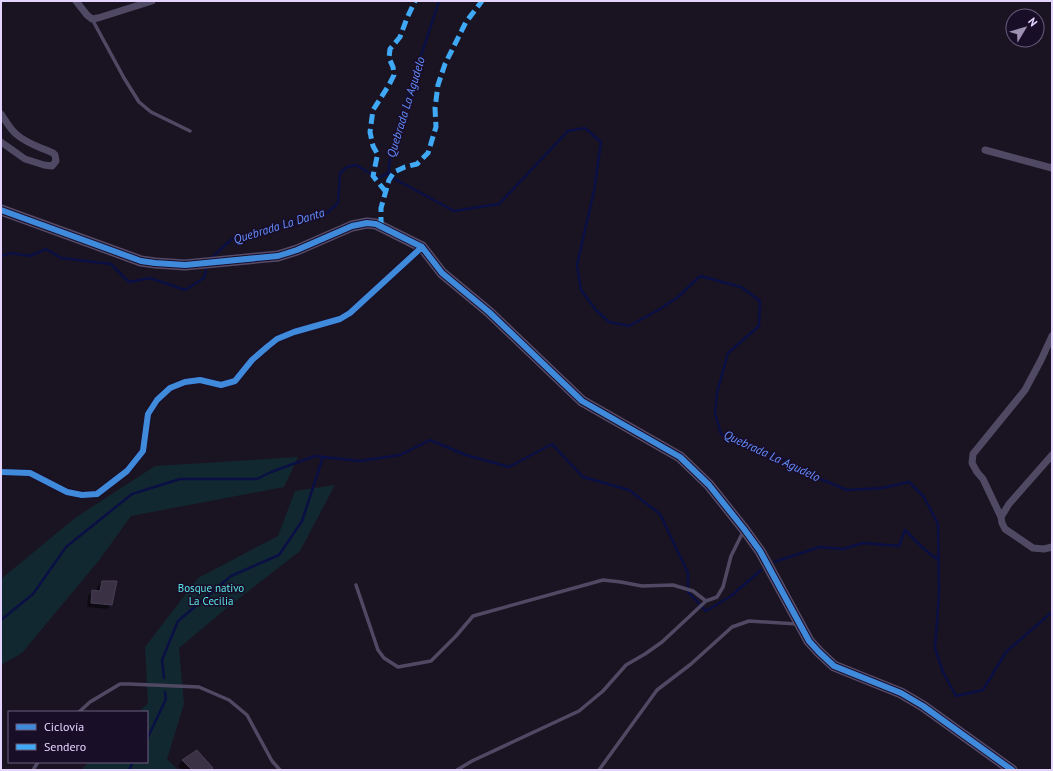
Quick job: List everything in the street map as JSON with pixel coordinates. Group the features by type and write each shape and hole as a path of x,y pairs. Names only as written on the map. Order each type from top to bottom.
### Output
{"street":[{"path":"76,1 92,19 152,1"},
{"path":"1,114 16,134 28,143 53,153 56,161 52,166 26,159 1,142"},
{"path":"985,150 1052,168"},
{"path":"1,210 141,261 155,263 185,265 278,256 297,250 352,226 367,224 376,224 422,247 442,273 489,312 582,401 680,457 709,485 760,551 809,641 834,666 901,694 923,706 1012,770"},
{"path":"1,472 30,473 67,492 82,495 97,494 127,471 143,451 148,414 157,400 170,388 185,382 200,380 221,385 235,381 252,360 277,339 294,332 340,319 350,313 422,247"},
{"path":"1052,336 1025,390 973,454 972,463 983,479 1005,529 1033,548 1052,548"},
{"path":"1001,517 1009,504 1052,455"}],"lane":[{"path":"92,19 124,78 139,102 151,112 190,131"},
{"path":"457,770 472,761 579,711 602,691 626,665 662,642 706,601 717,597 724,587 731,556 744,529"},
{"path":"356,585 378,650 384,658 398,667 431,661 456,636 473,616 603,580 642,586 673,585 693,591 706,601"},
{"path":"600,770 657,690 691,664 732,627 749,621 800,624"},
{"path":"80,711 90,702 120,684 199,687 229,700 247,715 272,761 280,770"}],"green space":[{"path":"298,457 284,487 131,516 100,559 22,653 1,665 1,579 75,518 155,466"},
{"name":"Bosque nativo La Cecilia","path":"335,485 300,551 228,607 179,648 184,704 167,759 178,770 81,770 88,763 148,763 148,711 140,711 148,703 145,647 198,578 278,536 295,491"}],"building":[{"path":"102,581 117,581 112,605 91,603 92,590 100,591"},
{"path":"197,750 213,768 210,770 192,770 182,760"}],"waterway":[{"name":"Quebrada La Agudelo","path":"439,1 398,126 389,165 389,173 393,178 454,211 499,204 568,131 585,128 601,142 594,191 577,265 581,290 596,310 609,322 629,326 678,297 700,276 741,287 760,301 759,326 728,353 717,393 715,413 721,434 779,457 806,473 847,490 882,488 909,482 924,497 938,524 939,594 935,648 943,672 956,696 983,690 1006,652 1052,612"},
{"name":"Quebrada La Danta","path":"210,259 232,239 327,213 338,203 340,173 347,167 356,165 378,178 389,173"},
{"name":"Quebrada La Danta","path":"1,256 11,253 30,256 46,249 61,258 111,264 129,282 150,278 185,290 204,278 207,265"},
{"path":"1,620 33,594 66,547 132,494 180,479 257,479 271,472 315,456 360,461 400,455 430,440 466,455 509,467 552,444 583,477 629,490 660,514 688,573 688,592 706,611 731,596 761,570"},
{"path":"164,678 162,660 178,621 231,576 279,555 302,521 323,457"},
{"path":"775,562 820,547 843,549 863,543 899,546 905,530 923,548 938,560"},
{"path":"148,737 166,699 165,692"},
{"path":"129,770 132,763"}],"marked path":[{"path":"386,192 373,176 378,155 373,146 370,132 373,110 394,75 393,67 389,58 390,49 400,37 415,1"},
{"path":"381,227 381,208 389,180 394,172 417,164 428,153 436,127 435,108 438,85 445,64 466,22 482,1"}],"cycle path":[{"path":"1,210 141,261 155,263 185,265 278,256 297,250 352,226 367,223 376,224 422,247 442,273 489,312 582,401 680,457 709,485 760,551 809,641 834,666 901,693 923,706 1012,770"},
{"path":"1,472 30,473 67,492 82,495 97,494 127,471 143,451 148,414 157,400 170,388 185,382 200,380 221,385 235,381 252,360 277,339 294,332 340,319 350,313 422,247"}]}
